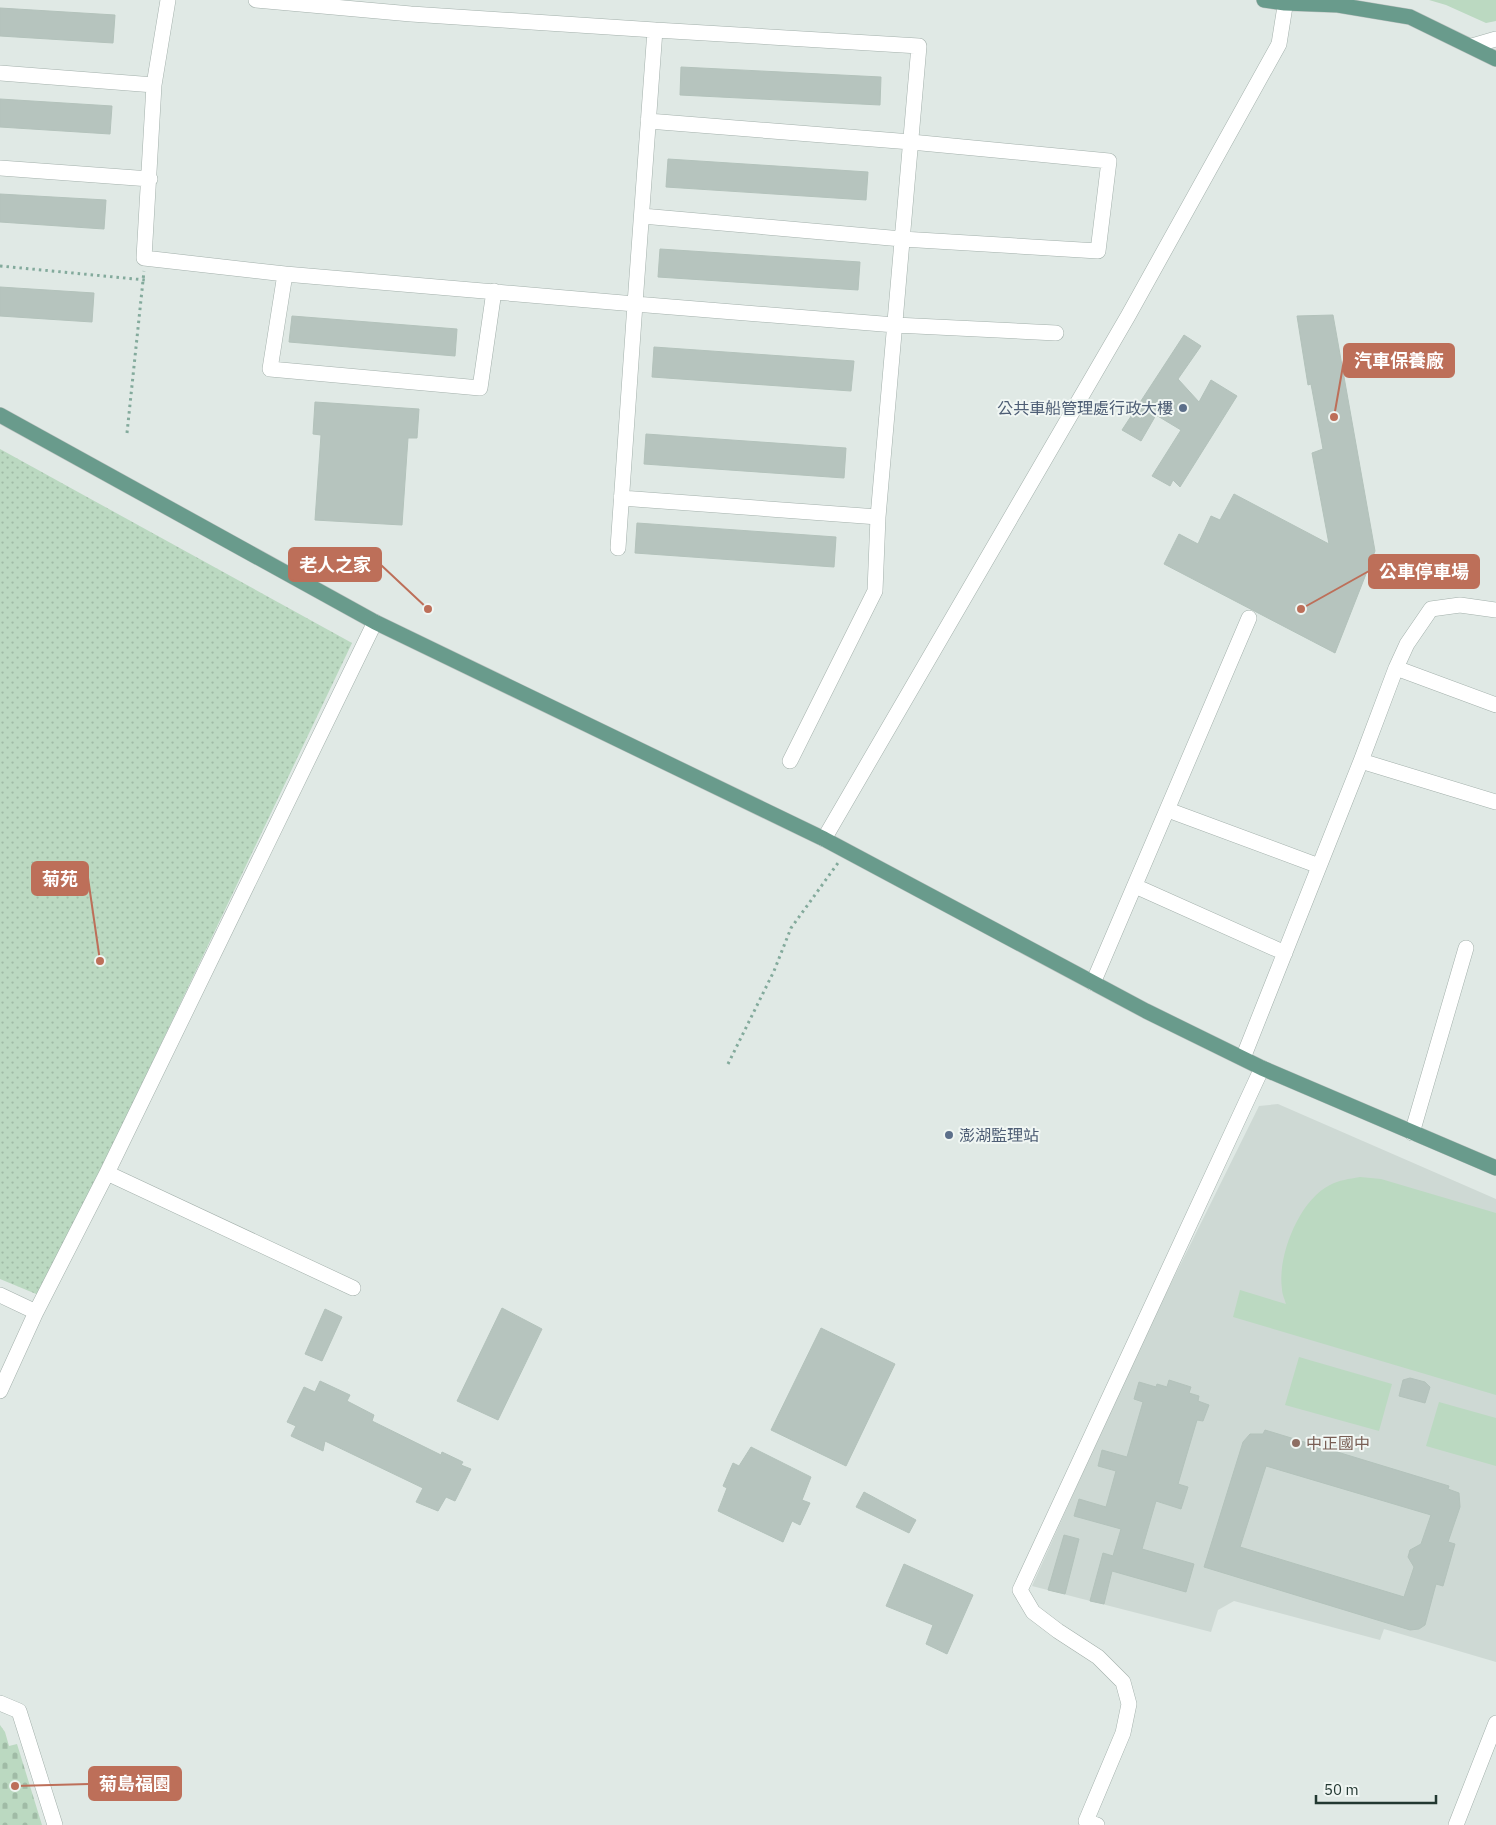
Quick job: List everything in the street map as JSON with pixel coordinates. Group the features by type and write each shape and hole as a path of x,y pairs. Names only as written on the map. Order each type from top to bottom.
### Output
{"main road":[{"path":"1264,0 1338,5 1410,16 1496,59"},
{"path":"0,415 375,622 847,850 1093,983 1262,1068 1496,1168"}],"street":[{"path":"168,0 154,84 144,258 284,274 635,304 895,325 1056,333"},
{"path":"256,0 412,7 654,30 919,46 878,517 875,591 790,761"},
{"path":"824,839 1128,316 1279,44 1285,2"},
{"path":"618,548 654,30"},
{"path":"1472,46 1496,39"},
{"path":"0,73 154,84"},
{"path":"642,216 902,239 1098,251 1109,161 911,142 648,121"},
{"path":"0,168 150,179"},
{"path":"284,274 270,369 480,388 494,291"},
{"path":"621,498 878,517"},
{"path":"1243,1058 1407,644 1431,609 1460,605 1496,610"},
{"path":"1093,983 1249,618"},
{"path":"0,1391 36,1312 107,1173 375,622"},
{"path":"1396,668 1496,705"},
{"path":"1361,761 1496,802"},
{"path":"1168,810 1319,866"},
{"path":"1135,886 1285,953"},
{"path":"1412,1133 1466,948"},
{"path":"1097,1825 1086,1821 1123,1733 1129,1704 1123,1682 1098,1657 1033,1612 1020,1590 1262,1068"},
{"path":"107,1173 353,1288"},
{"path":"0,1295 36,1312"},
{"path":"0,1703 18,1711 55,1825"},
{"path":"1456,1825 1496,1723"}],"path":[{"path":"127,433 145,280 144,258"},
{"path":"0,266 145,280"},
{"path":"728,1064 774,971 791,928 847,850"}],"shaded area":[{"name":"中正國中","path":"1278,1104 1496,1199 1496,1662 1384,1629 1380,1640 1234,1601 1218,1610 1211,1632 1032,1586 1135,1356 1259,1106"}],"green space":[{"path":"1429,0 1496,0 1496,21 1486,23 1446,5"},
{"path":"0,449 352,643 41,1296 0,1279"},
{"path":"1360,1177 1381,1179 1496,1213 1496,1395 1233,1317 1240,1290 1286,1304 1282,1291 1283,1261 1292,1231 1300,1216 1319,1192 1330,1185"},
{"path":"1299,1357 1392,1384 1379,1431 1285,1405"},
{"path":"1439,1402 1496,1418 1496,1466 1426,1446"},
{"path":"0,1725 5,1732 9,1746 17,1744 42,1825 0,1825"}],"building":[{"path":"0,8 115,15 113,43 0,36"},
{"path":"681,67 881,77 880,105 680,95"},
{"path":"0,99 112,106 110,134 0,127"},
{"path":"668,159 868,172 866,200 666,187"},
{"path":"0,194 106,200 104,229 0,222"},
{"path":"660,249 860,262 858,290 658,277"},
{"path":"0,287 94,293 92,322 0,316"},
{"path":"1333,315 1375,551 1335,653 1164,564 1179,534 1198,544 1211,516 1220,520 1234,494 1329,544 1312,453 1323,449 1311,384 1308,385 1297,316"},
{"path":"292,316 457,329 455,356 289,342"},
{"name":"公共車船管理處行政大樓","path":"1184,335 1201,346 1178,379 1199,402 1211,380 1237,396 1180,487 1173,480 1170,486 1152,476 1181,430 1156,415 1141,441 1122,430"},
{"path":"654,347 854,361 851,391 652,377"},
{"path":"315,402 419,409 417,438 408,438 402,525 315,520 321,435 313,434"},
{"path":"646,434 846,448 844,478 644,464"},
{"path":"637,523 836,537 834,567 635,553"},
{"path":"502,1308 542,1329 498,1420 457,1401"},
{"path":"325,1309 342,1317 322,1361 305,1354"},
{"path":"821,1328 895,1364 846,1466 771,1430"},
{"path":"1410,1378 1425,1382 1430,1387 1425,1403 1399,1396 1403,1380"},
{"path":"1169,1380 1191,1387 1189,1393 1199,1396 1198,1401 1209,1405 1203,1421 1197,1420 1178,1484 1188,1487 1181,1509 1156,1501 1142,1549 1194,1564 1186,1592 1112,1571 1104,1604 1090,1601 1103,1553 1113,1556 1121,1529 1074,1516 1079,1499 1106,1507 1116,1471 1098,1466 1102,1450 1127,1457 1143,1402 1134,1399 1139,1382 1156,1387 1157,1384 1167,1387"},
{"path":"320,1381 350,1395 347,1401 374,1415 372,1421 441,1455 442,1452 463,1462 461,1465 471,1469 455,1501 446,1497 438,1511 416,1502 423,1488 325,1441 323,1451 291,1436 296,1426 287,1422 304,1387 315,1392"},
{"path":"1265,1430 1449,1486 1448,1489 1459,1493 1460,1507 1448,1542 1455,1544 1443,1586 1436,1584 1425,1625 1419,1629 1410,1630 1204,1567 1243,1442 1250,1434 1263,1434","holes":["1266,1466 1431,1515 1421,1544 1410,1550 1408,1557 1414,1567 1404,1597 1240,1547"]},
{"path":"751,1447 811,1477 802,1500 810,1503 800,1525 792,1521 783,1542 718,1511 727,1488 723,1486 733,1463 739,1466"},
{"path":"864,1492 916,1520 909,1533 856,1507"},
{"path":"1064,1535 1079,1539 1065,1594 1048,1590"},
{"path":"904,1564 973,1595 947,1654 926,1644 933,1625 886,1606"}],"place":[{"name":"公共車船管理處行政大樓","path":"1183,408"},
{"name":"汽車保養廠","path":"1334,417"},
{"name":"老人之家","path":"428,609"},
{"name":"公車停車場","path":"1301,609"},
{"name":"菊苑","path":"100,961"},
{"name":"澎湖監理站","path":"949,1135"},
{"name":"中正國中","path":"1296,1443"},
{"name":"菊島福園","path":"15,1786"}]}
